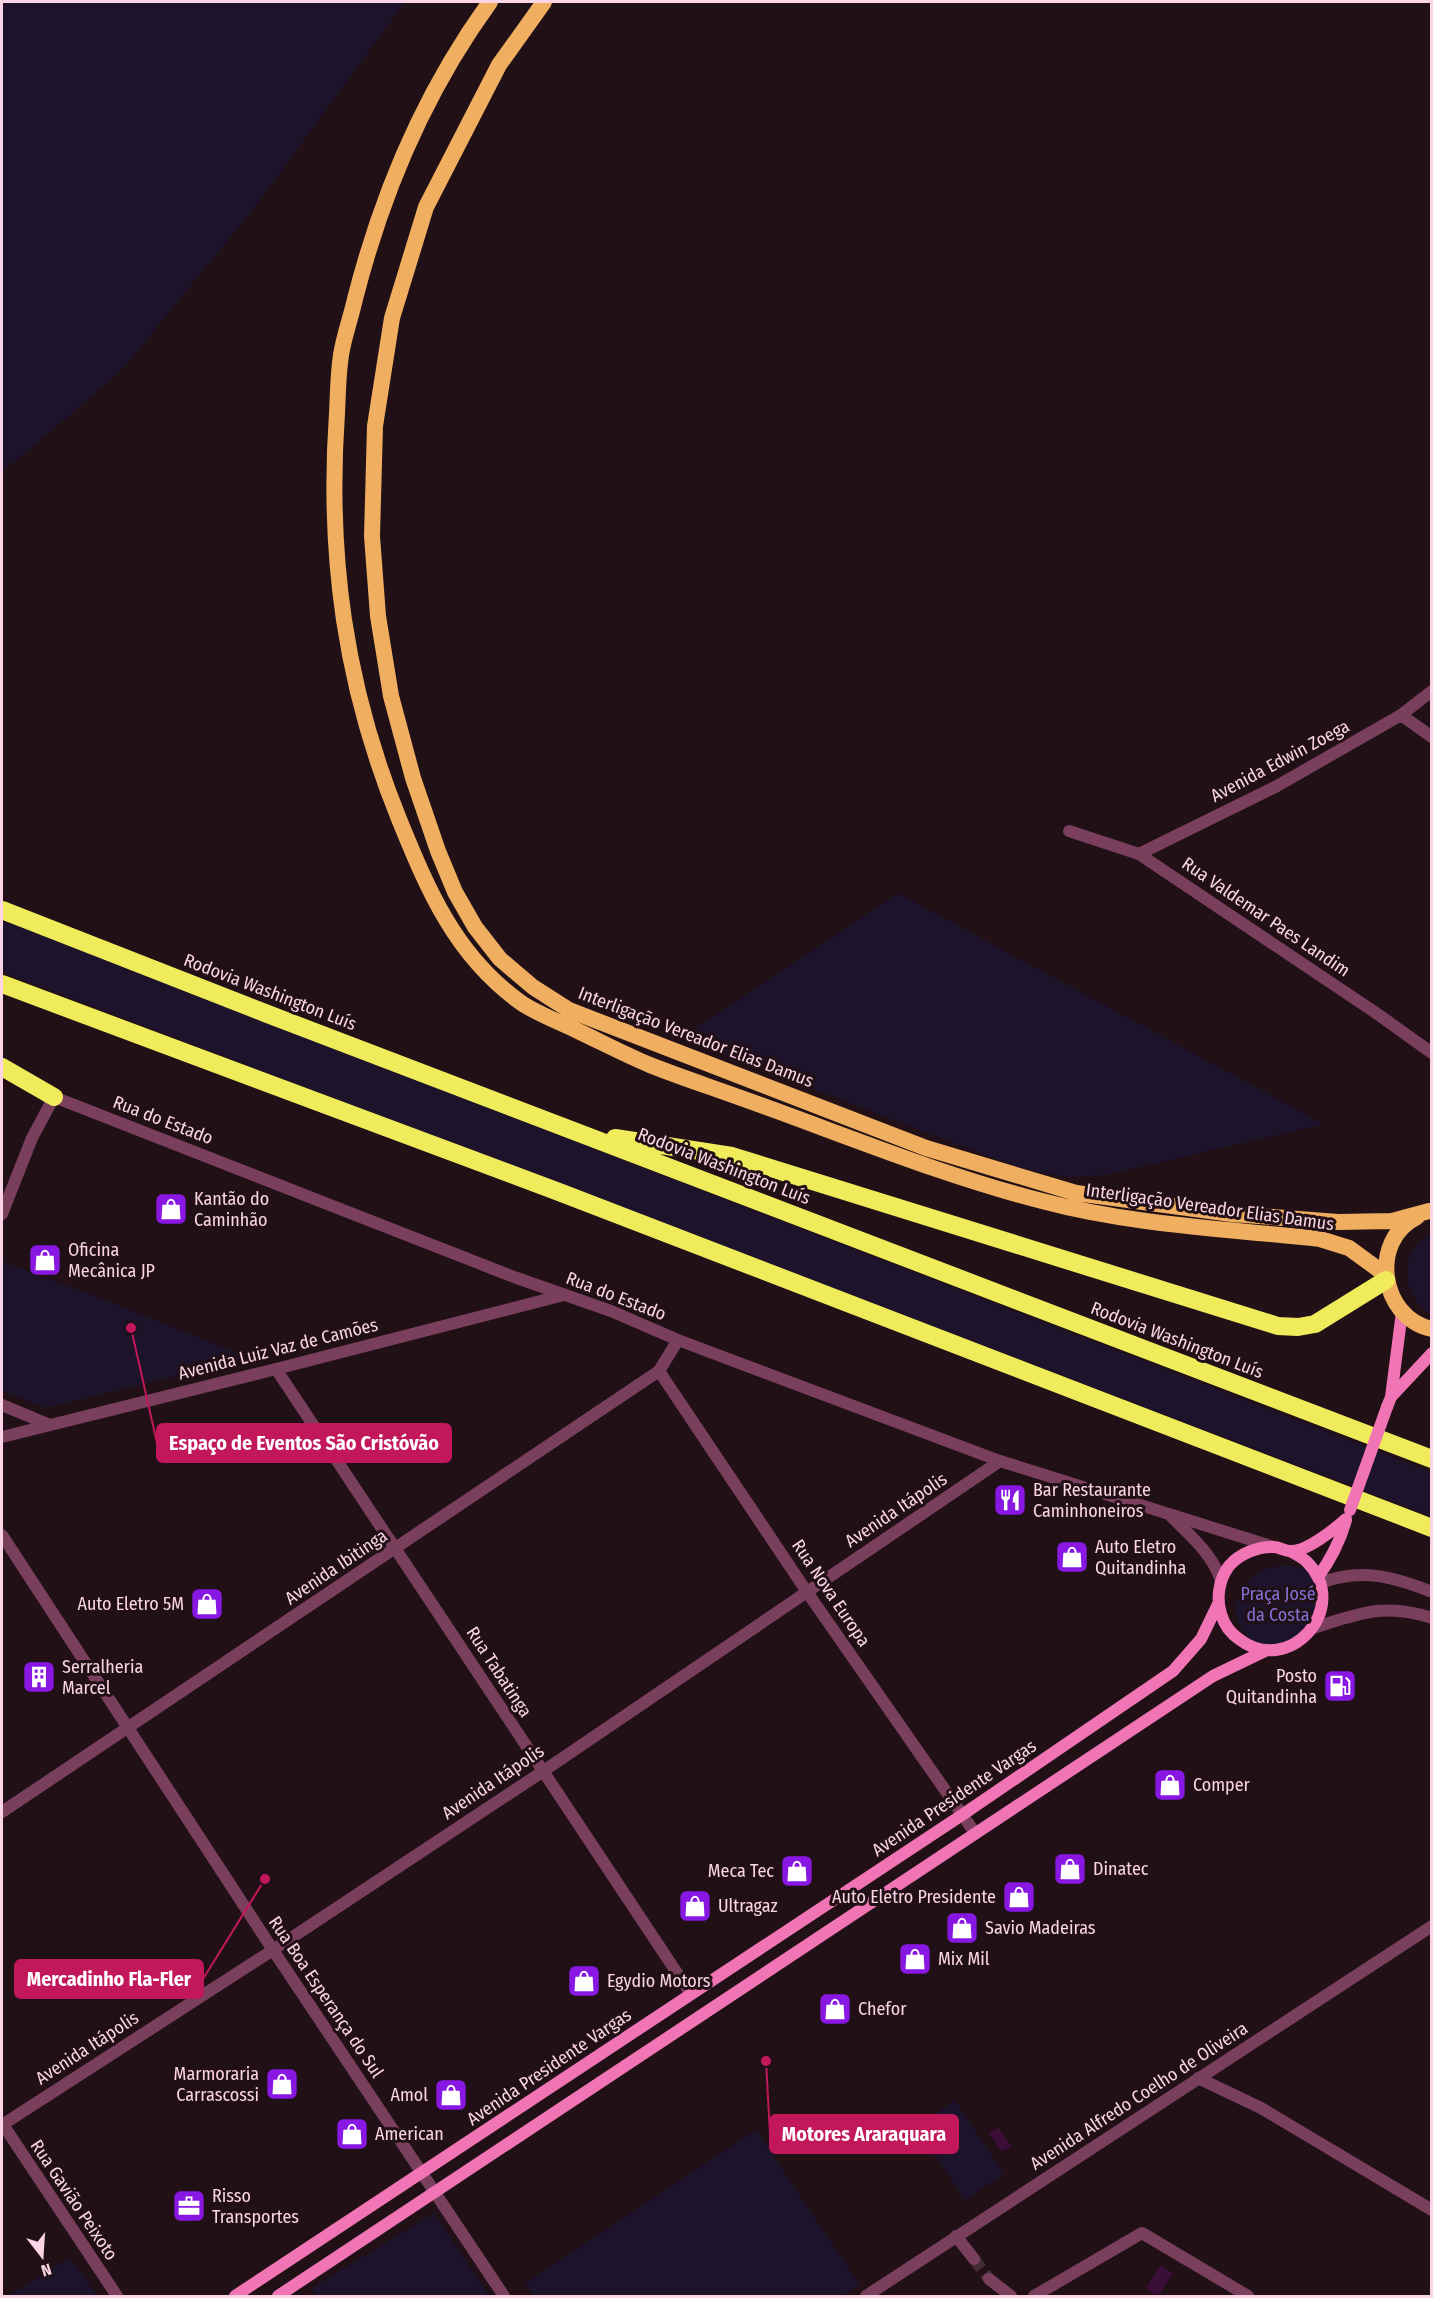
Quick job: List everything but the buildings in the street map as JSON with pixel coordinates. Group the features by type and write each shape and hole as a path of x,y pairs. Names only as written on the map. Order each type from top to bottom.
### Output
{"highway":[{"name":"Interligação Vereador Elias Damus","path":"490,2 471,27 414,130 370,240 341,353 335,447 334,541 341,607 352,672 369,735 390,798 441,914 465,950 492,979 523,1005 647,1064 976,1182 1045,1202 1114,1217 1320,1239 1349,1248 1386,1278"},
{"name":"Interligação Vereador Elias Damus","path":"544,2 498,65 426,207 392,318 375,426 372,536 378,616 391,696 413,778 438,851 455,892 475,927 500,959 532,987 569,1010 926,1148 1076,1193 1232,1214 1338,1222 1392,1221 1430,1211"},
{"name":"Rodovia Washington Luís","path":"2,909 265,1013 1431,1459"},
{"path":"2,984 570,1196 1431,1528"},
{"path":"2,1067 54,1097"},
{"path":"581,1133 732,1156 1278,1326 1298,1327 1316,1324 1386,1278"},
{"path":"1430,1211 1410,1221 1396,1236 1387,1255 1386,1278 1392,1297 1402,1312 1413,1322 1431,1329"}],"main road":[{"path":"1319,1580 1341,1539 1389,1402 1402,1312"},
{"path":"1389,1402 1431,1353"},
{"path":"1292,1552 1329,1534 1348,1515"},
{"path":"1274,1547 1292,1552 1307,1562 1319,1580 1322,1598 1320,1614 1313,1628 1300,1641 1284,1648 1267,1650 1255,1648 1234,1636 1223,1621 1218,1604 1221,1581 1229,1567 1242,1555 1257,1548 1274,1547"},
{"name":"Avenida Presidente Vargas","path":"235,2296 962,1815 1173,1671 1201,1639 1218,1604"},
{"path":"278,2296 436,2194 1213,1676 1267,1650"}],"street":[{"name":"Avenida Edwin Zoega","path":"1139,854 1277,786 1401,715 1431,691"},
{"path":"1401,715 1431,737"},
{"name":"Rua Valdemar Paes Landim","path":"1070,831 1139,854 1379,1015 1431,1053"},
{"path":"2,1214 32,1138 54,1097"},
{"name":"Rua do Estado","path":"54,1097 564,1295 611,1311 678,1340 1000,1461 1274,1547"},
{"name":"Avenida Luiz Vaz de Camões","path":"2,1437 564,1295"},
{"name":"Avenida Ibitinga","path":"2,1812 659,1371 678,1340"},
{"name":"Rua Tabatinga","path":"276,1369 691,1994"},
{"name":"Rua Nova Europa","path":"659,1371 807,1592 975,1833"},
{"path":"2,1405 50,1425"},
{"name":"Avenida Itápolis","path":"2,2124 273,1950 542,1772 1000,1461"},
{"name":"Rua do Estado","path":"1170,1515 1217,1566 1221,1581"},
{"name":"Rua Boa Esperança do Sul","path":"2,1534 273,1950 504,2296"},
{"path":"1319,1580 1341,1575 1362,1574 1407,1582 1431,1592"},
{"path":"1313,1628 1384,1609 1417,1613 1431,1618"},
{"name":"Avenida Alfredo Coelho de Oliveira","path":"866,2296 1431,1926"},
{"path":"1198,2078 1261,2108 1431,2210"},
{"name":"Rua Gavião Peixoto","path":"2,2124 117,2296"},
{"path":"1034,2296 1142,2233 1248,2296"},
{"path":"956,2236 974,2259"},
{"path":"989,2279 1011,2296"}],"green space":[{"path":"2,2 405,2 255,207 122,370 2,471"},
{"path":"898,893 1324,1124 1106,1175 1067,1177 1027,1170 990,1157 681,1038"},
{"path":"2,920 1431,1472 1431,1516 2,972"},
{"path":"1431,1234 1431,1315 1414,1297 1407,1274 1412,1251"},
{"path":"2,1262 85,1292 250,1358 46,1408 2,1391"},
{"name":"Praça José da Costa","path":"1286,1565 1303,1570 1313,1579 1318,1610 1304,1631 1285,1643 1262,1644 1251,1640 1243,1632 1236,1611 1237,1599 1242,1588 1259,1572"},
{"path":"955,2100 1004,2174 965,2200 916,2127"},
{"path":"756,2130 860,2285 842,2296 534,2296 525,2283"},
{"path":"434,2213 489,2296 317,2296 312,2288"},
{"path":"70,2257 97,2296 8,2296"}],"shaded area":[{"path":"998,2127 1011,2146 1002,2152 989,2133"},
{"path":"1160,2265 1173,2273 1158,2296 1146,2289"}],"tunnel":[{"path":"974,2259 989,2279"}],"place":[{"name":"Kantão do Caminhão","path":"171,1209"},
{"name":"Oficina Mecânica JP","path":"45,1260"},
{"name":"Espaço de Eventos São Cristóvão","path":"131,1328"},
{"name":"Bar Restaurante Caminhoneiros","path":"1010,1500"},
{"name":"Auto Eletro Quitandinha","path":"1072,1557"},
{"name":"Auto Eletro 5M","path":"207,1604"},
{"name":"Serralheria Marcel","path":"39,1677"},
{"name":"Posto Quitandinha","path":"1340,1686"},
{"name":"Comper","path":"1170,1785"},
{"name":"Dinatec","path":"1070,1869"},
{"name":"Meca Tec","path":"797,1871"},
{"name":"Mercadinho Fla-Fler","path":"265,1879"},
{"name":"Auto Eletro Presidente","path":"1019,1897"},
{"name":"Ultragaz","path":"695,1906"},
{"name":"Savio Madeiras","path":"962,1928"},
{"name":"Mix Mil","path":"915,1959"},
{"name":"Egydio Motors","path":"584,1981"},
{"name":"Chefor","path":"835,2009"},
{"name":"Motores Araraquara","path":"766,2061"},
{"name":"Marmoraria Carrascossi","path":"282,2084"},
{"name":"Amol","path":"451,2095"},
{"name":"American","path":"352,2134"},
{"name":"Risso Transportes","path":"189,2206"}]}
